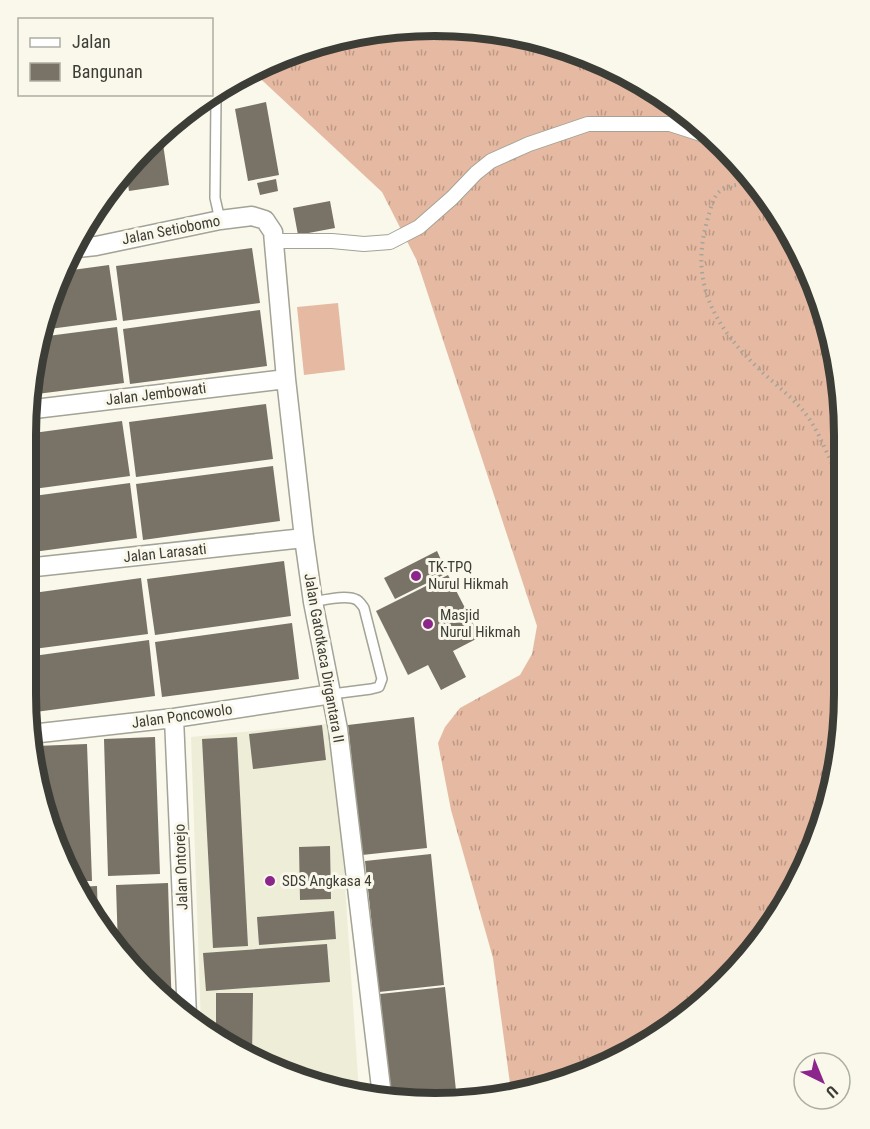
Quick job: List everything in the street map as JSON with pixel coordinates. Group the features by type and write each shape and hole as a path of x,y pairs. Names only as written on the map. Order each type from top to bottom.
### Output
{"street":[{"path":"274,241 364,244 390,242 419,227 491,161 529,144 588,124 670,124 695,132"},
{"name":"Jalan Setiobomo","path":"83,247 220,220 252,216 266,220"},
{"name":"Jalan Gatotkaca Dirgantara II","path":"266,220 273,232 286,379 304,538 313,602 338,729 381,1090"},
{"name":"Jalan Jembowati","path":"37,409 286,379"},
{"name":"Jalan Larasati","path":"36,567 304,538"},
{"name":"Jalan Poncowolo","path":"38,733 174,718 332,694"},
{"name":"Jalan Ontorejo","path":"174,718 187,1006"}],"lane":[{"path":"216,101 215,198 220,220"},
{"path":"313,602 332,598 357,600 364,608 382,679 379,687 332,694"}],"path":[{"path":"745,183 728,186 717,192 712,203 705,229 700,265 706,291 717,321 736,345 793,399 812,423 834,469"}],"shaded area":[{"name":"SDS Angkasa 4","path":"334,723 358,1085 282,1063 235,1040 201,1017 191,737"}],"green space":[{"path":"435,36 487,39 513,44 588,66 634,89 678,118 717,153 752,192 781,236 804,282 820,332 831,383 834,435 833,720 826,772 804,847 781,894 752,937 717,976 678,1011 634,1040 588,1063 510,1086 493,958 451,810 438,743 445,727 460,708 520,675 532,654 537,626 417,261 382,192 259,77 307,57 357,44 383,39"},
{"path":"338,303 345,370 304,375 297,307"}],"building":[{"path":"266,102 279,175 248,181 235,109"},
{"path":"163,144 169,185 129,191 127,181"},
{"path":"276,179 278,191 260,195 257,183"},
{"path":"330,201 335,228 298,235 293,208"},
{"path":"252,248 260,303 123,321 116,266"},
{"path":"109,265 117,320 51,329 72,270"},
{"path":"260,310 267,366 130,384 123,329"},
{"path":"117,327 124,383 38,394 49,336"},
{"path":"266,404 273,459 136,477 129,422"},
{"path":"122,421 130,476 36,489 36,433"},
{"path":"273,466 280,521 143,540 136,484"},
{"path":"130,483 137,538 36,552 36,496"},
{"name":"TK-TPQ Nurul Hikmah","path":"437,551 447,573 395,599 384,578"},
{"path":"284,561 291,616 155,635 147,579"},
{"name":"Masjid Nurul Hikmah","path":"448,575 480,637 453,651 466,677 441,690 428,665 408,675 376,611"},
{"path":"141,578 148,634 36,649 36,593"},
{"path":"292,623 299,679 162,697 155,642"},
{"path":"149,640 155,696 37,712 36,656"},
{"path":"414,717 427,848 362,855 348,725"},
{"path":"322,725 326,760 253,769 249,734"},
{"path":"155,737 160,874 108,876 104,739"},
{"path":"237,737 248,946 213,948 202,739"},
{"path":"87,744 92,881 82,881 66,847 50,797 39,746"},
{"path":"330,846 331,899 300,900 299,847"},
{"path":"431,854 444,985 379,992 365,861"},
{"path":"168,883 172,994 118,936 116,885"},
{"path":"97,886 98,908 89,894 85,887"},
{"path":"334,911 336,939 259,945 257,917"},
{"path":"327,944 330,982 206,991 203,953"},
{"path":"445,987 456,1092 390,1091 380,994"},
{"path":"216,993 253,993 252,1049 216,1028"}],"place":[{"name":"TK-TPQ Nurul Hikmah","path":"416,576"},
{"name":"Masjid Nurul Hikmah","path":"428,624"},
{"name":"SDS Angkasa 4","path":"270,881"}]}
